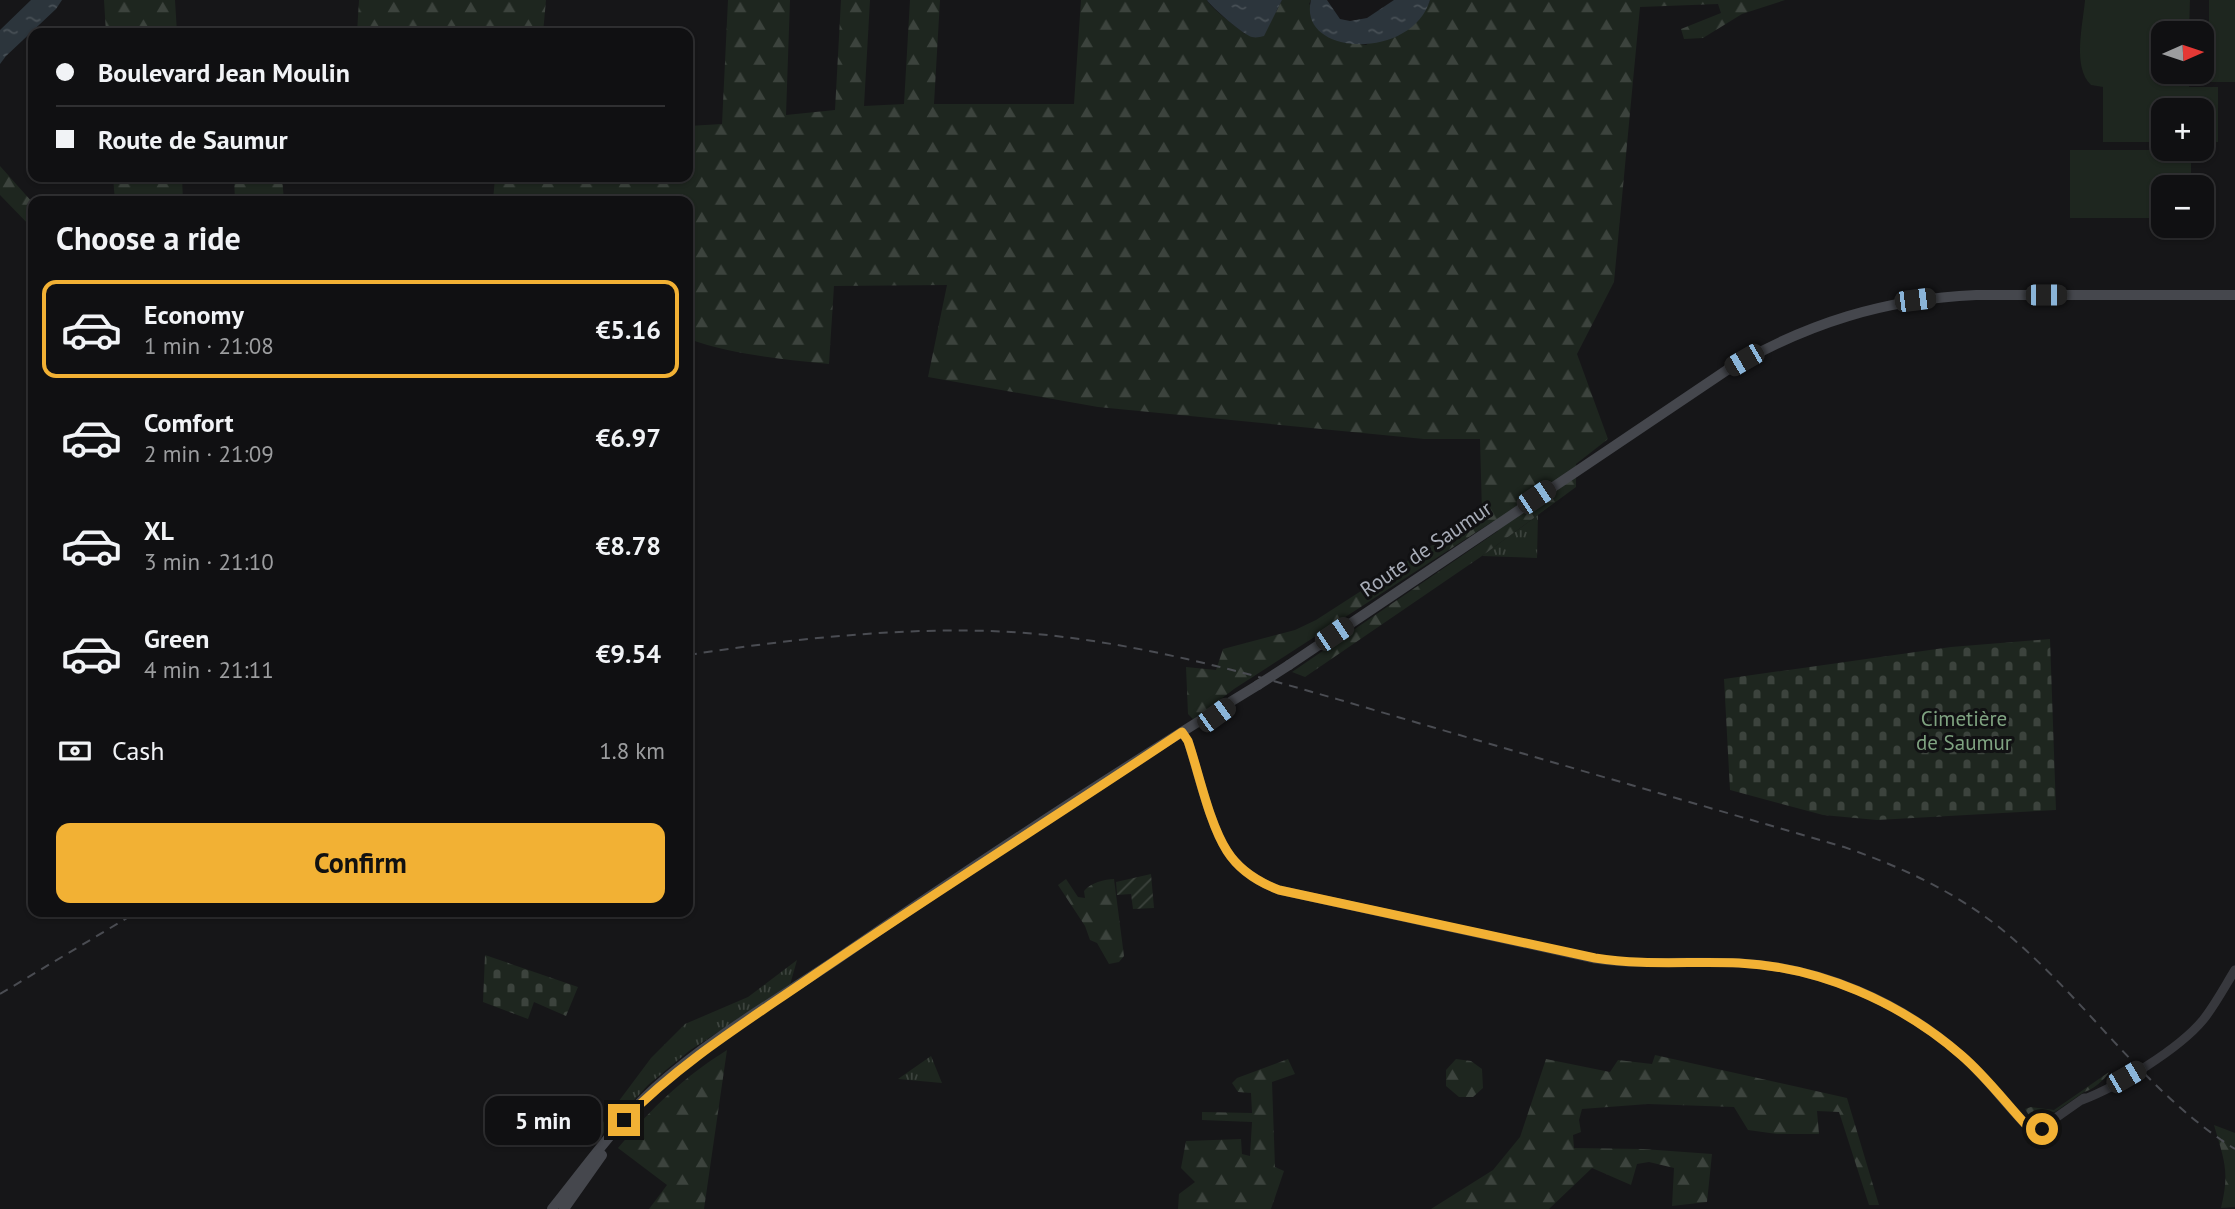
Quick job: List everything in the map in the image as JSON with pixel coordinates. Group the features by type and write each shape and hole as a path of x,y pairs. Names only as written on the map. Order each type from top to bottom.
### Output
{"main road":[{"name":"Route de Saumur","path":"626,1122 657,1092 706,1055 952,887 1757,352 1821,324 1870,309 1915,300 1976,295 2235,295"},
{"path":"552,1209 626,1122"},
{"path":"564,1209 626,1122"}],"street":[{"path":"1183,734 1226,851 1249,876 1263,884 1279,890 1595,958 1626,962 1741,963 1793,970 1833,981 1870,995 1933,1033 1962,1056 2034,1130 2138,1070 2180,1040 2205,1017 2235,970"}],"green space":[{"path":"104,0 175,0 177,28 106,28"},
{"path":"359,0 546,0 543,28 357,28"},
{"path":"728,0 790,0 786,115 835,110 841,0 870,0 864,106 904,104 910,0 940,0 934,104 1074,104 1081,0 1207,0 1218,13 1245,34 1276,12 1282,0 1311,0 1309,4 1353,43 1366,45 1428,5 1430,0 1785,0 1742,14 1703,38 1684,39 1681,29 1721,13 1718,4 1640,7 1614,282 1577,354 1608,439 1576,464 1576,487 1482,556 1305,677 1292,672 1498,531 1492,522 1234,689 1194,720 1188,714 1186,667 1216,670 1223,649 1295,630 1316,620 1482,513 1480,439 1424,439 1098,407 928,377 947,285 834,286 829,364 741,353 693,340 693,196 493,196 495,182 693,182 693,126 722,124"},
{"path":"2085,0 2190,0 2189,21 2151,21 2151,84 2218,87 2218,142 2214,142 2214,98 2151,98 2151,142 2103,142 2103,87 2091,85 2085,77 2080,57"},
{"path":"2209,0 2235,0 2235,82 2214,82 2214,21 2209,21"},
{"path":"2070,150 2151,150 2151,161 2191,161 2191,175 2151,175 2151,218 2070,218"},
{"path":"0,166 28,197 28,224 0,195"},
{"path":"113,182 182,182 183,196 115,196"},
{"path":"234,182 282,182 284,196 235,196"},
{"path":"1538,515 1537,558 1482,556"},
{"name":"Cimetière de Saumur","path":"2050,639 2056,810 1877,820 1823,815 1730,790 1724,679 1951,647"},
{"path":"1151,874 1154,908 1133,909 1131,894 1117,895 1116,882"},
{"path":"1066,879 1078,897 1085,898 1084,891 1090,886 1114,879 1124,956 1119,962 1109,964 1097,943 1090,940 1085,926 1058,885"},
{"path":"485,955 578,987 566,1016 534,1002 528,1019 483,1002"},
{"path":"797,960 790,985 689,1051 648,1085 602,1135 598,1129 651,1058 685,1024 748,997"},
{"path":"727,1050 704,1209 649,1209 667,1185 618,1148 668,1094"},
{"path":"1655,1055 1847,1098 1879,1205 1869,1205 1839,1112 1817,1111 1819,1134 1777,1134 1748,1130 1734,1107 1648,1104 1582,1109 1579,1120 1581,1132 1573,1135 1574,1148 1712,1154 1707,1202 1672,1206 1674,1168 1649,1162 1637,1164 1631,1185 1592,1168 1549,1209 1431,1209 1493,1170 1520,1137 1546,1059 1610,1072 1618,1060 1652,1064"},
{"path":"931,1056 942,1083 898,1079"},
{"path":"1288,1059 1295,1074 1272,1082 1275,1167 1284,1171 1271,1209 1178,1209 1179,1194 1195,1182 1181,1168 1186,1141 1241,1139 1242,1154 1250,1156 1252,1122 1202,1120 1202,1112 1252,1113 1251,1093 1238,1092 1232,1083 1237,1078"},
{"path":"1456,1059 1471,1061 1482,1069 1483,1088 1473,1097 1459,1097 1446,1086 1446,1070"},
{"path":"2109,1072 2094,1087 2039,1123 2032,1120 2025,1109 2031,1107 2054,1110"},
{"path":"2214,1125 2235,1133 2235,1207 2221,1208 2225,1166"}],"water":[{"path":"31,0 62,0 36,28 28,28 28,35 0,64 0,30"},
{"path":"1207,0 1282,0 1264,36 1255,37 1235,26"},
{"path":"1311,0 1327,0 1340,19 1350,21 1367,18 1394,0 1430,0 1419,20 1402,34 1381,42 1358,44 1338,41 1321,33 1311,19"}],"railway":[{"path":"693,654 825,637 919,631 1011,632 1152,651 1293,686 1844,847 1923,880 1960,900 1995,924 2056,979 2170,1098 2201,1125 2235,1149"},
{"path":"0,994 129,917"}],"route":[{"path":"624,1120 654,1089 712,1043 1182,732 1188,741 1226,851 1249,876 1263,884 1279,890 1609,961 1741,963 1793,970 1833,981 1870,995 1923,1026 1962,1056 2030,1129 2042,1129"}]}
